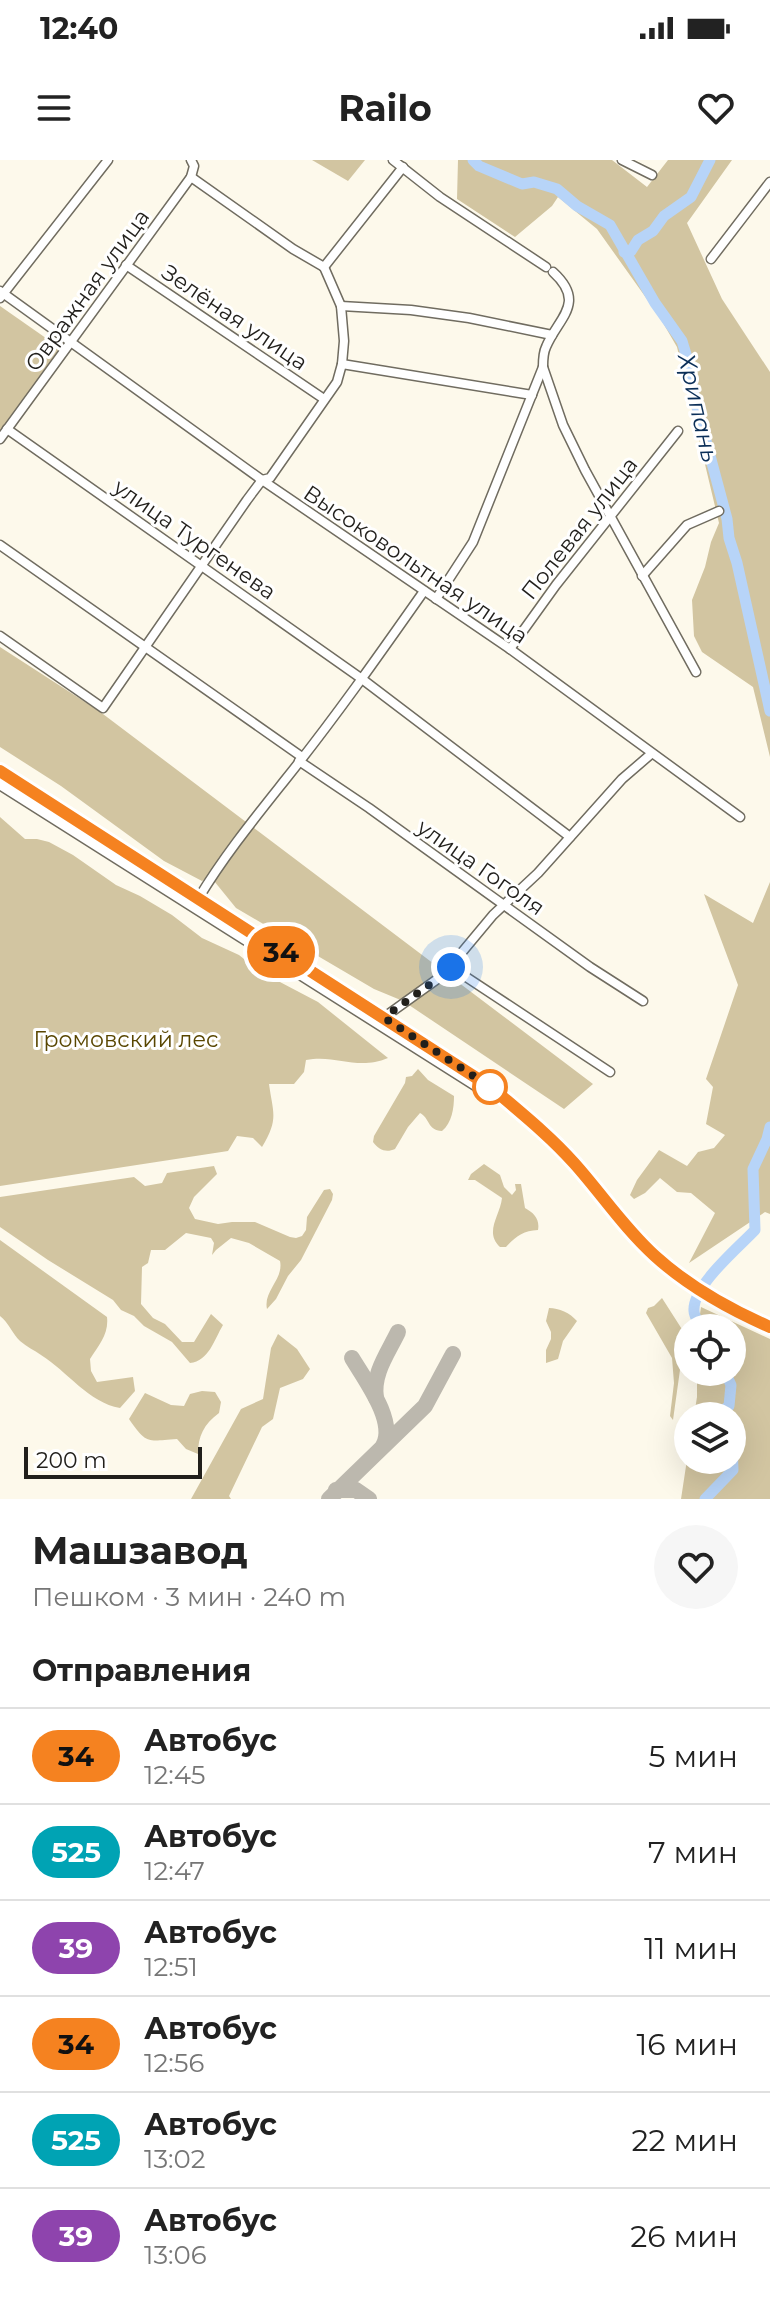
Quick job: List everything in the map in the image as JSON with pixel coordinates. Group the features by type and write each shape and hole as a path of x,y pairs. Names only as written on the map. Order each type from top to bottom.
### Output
{"main road":[{"path":"0,771 492,1088 572,1160 634,1237 656,1257 693,1286 770,1327"},
{"path":"0,784 530,1120"},
{"path":"752,1319 770,1320"}],"street":[{"path":"1,294 108,160"},
{"path":"0,636 103,708 262,480 270,478 337,382 344,341 341,306 324,267 293,249 191,177 194,166 191,160"},
{"path":"393,160 440,197 550,270 563,281 567,293 568,308 544,351 543,367 473,542 436,599"},
{"path":"622,160 652,175"},
{"path":"324,267 403,167"},
{"name":"Овражная улица","path":"0,439 191,177"},
{"path":"711,259 768,188"},
{"name":"Зелёная улица","path":"126,265 324,399"},
{"name":"Высоковольтная улица","path":"1,294 262,480 510,649 740,817"},
{"path":"341,306 411,310 552,335"},
{"path":"342,364 532,395"},
{"path":"543,367 563,425 610,518 696,672"},
{"name":"улица Тургенева","path":"7,429 362,679 570,837"},
{"name":"Полевая улица","path":"510,649 678,431"},
{"path":"642,576 687,525 719,511"},
{"name":"улица Гоголя","path":"0,545 590,967 643,1001"},
{"path":"198,899 256,814 362,679 424,591"},
{"path":"386,1019 451,967 502,904 538,873 622,779 651,754"},
{"path":"451,967 610,1072"}],"green space":[{"path":"312,160 365,160 348,181"},
{"path":"458,160 612,160 647,187 668,160 732,160 687,223 722,299 770,372 770,757 753,687 702,652 694,636 692,600 719,523 677,347 659,316 597,229 558,197 552,206 515,237 457,199"},
{"path":"0,306 63,350 0,434"},
{"path":"0,647 99,711 593,1084 564,1109 403,1001 374,989 236,908 210,876 202,881 164,861 61,786 0,747"},
{"name":"Громовский лес","path":"0,817 25,839 49,842 73,855 116,885 172,915 202,938 239,955 259,971 318,1002 388,1058 366,1063 306,1060 304,1072 294,1084 269,1084 273,1122 262,1147 253,1138 237,1136 228,1151 0,1186"},
{"path":"770,882 770,1214 765,1212 689,1263 715,1213 691,1193 677,1192 660,1178 645,1193 634,1199 630,1195 659,1150 687,1166 698,1152 714,1148 725,1135 706,1124 713,1087 706,1079 738,985 704,894 753,923"},
{"path":"418,1069 428,1080 454,1096 450,1120 442,1131 437,1130 420,1113 395,1149 383,1150 373,1142 374,1136 406,1077 412,1076"},
{"path":"484,1164 500,1175 504,1187 512,1195 516,1190 515,1184 521,1184 525,1208 534,1214 538,1223 538,1230 520,1235 506,1247 500,1247 493,1236 502,1198 475,1180 468,1180"},
{"path":"214,1166 217,1174 194,1197 189,1208 195,1219 218,1224 255,1222 296,1238 306,1230 307,1217 324,1190 330,1189 333,1194 301,1260 267,1309 268,1296 279,1274 280,1261 249,1243 231,1238 212,1255 214,1243 211,1238 186,1233 165,1250 151,1250 148,1263 142,1267 141,1304 153,1318 165,1324 182,1342 194,1342 211,1314 223,1325 210,1349 202,1358 190,1363 172,1342 0,1227 0,1197 134,1177 145,1186 162,1183 167,1173"},
{"path":"0,1240 107,1317 105,1334 90,1359 91,1371 97,1382 133,1377 135,1391 120,1408 88,1393 17,1338 0,1316"},
{"path":"662,1298 674,1317 674,1383 672,1358 646,1313 648,1308"},
{"path":"701,1307 716,1314 700,1314"},
{"path":"549,1308 564,1312 577,1321 563,1341 558,1359 546,1363 546,1350 551,1339 546,1321"},
{"path":"746,1328 770,1339 770,1499 681,1499 685,1474 746,1474 746,1402 696,1402 697,1386 746,1386"},
{"path":"278,1334 297,1349 310,1369 303,1379 280,1388 273,1419 262,1427 229,1496 231,1499 191,1499 241,1409 263,1399 271,1348"},
{"path":"674,1383 678,1386 673,1420 670,1416"},
{"path":"215,1392 221,1402 219,1413 203,1431 198,1454 186,1449 177,1439 148,1440 129,1419 145,1393 171,1405 184,1406 190,1394"}],"waterway":[{"name":"Хрипань","path":"473,160 479,166 522,184 534,182 557,189 577,206 610,225 655,303 682,341 727,519 770,711"},
{"path":"624,252 631,251 638,240 653,231 664,216 691,197 710,160"},
{"name":"Хрипань","path":"695,1314 695,1301 700,1290 755,1230 753,1169 770,1127"},
{"name":"Хрипань","path":"729,1402 731,1386"},
{"name":"Хрипань","path":"705,1499 729,1474"}],"taxiway":[{"path":"376,1398 376,1381 398,1332"},
{"path":"329,1499 425,1406 453,1354"},
{"path":"352,1358 383,1413 386,1425 383,1446"},
{"path":"336,1490 356,1490 369,1499"}],"bus line":[{"name":"34","path":"0,771 492,1088 556,1143 634,1237 656,1257 693,1286 770,1327"}],"route":[{"path":"451,967 386,1019 490,1087"}]}
